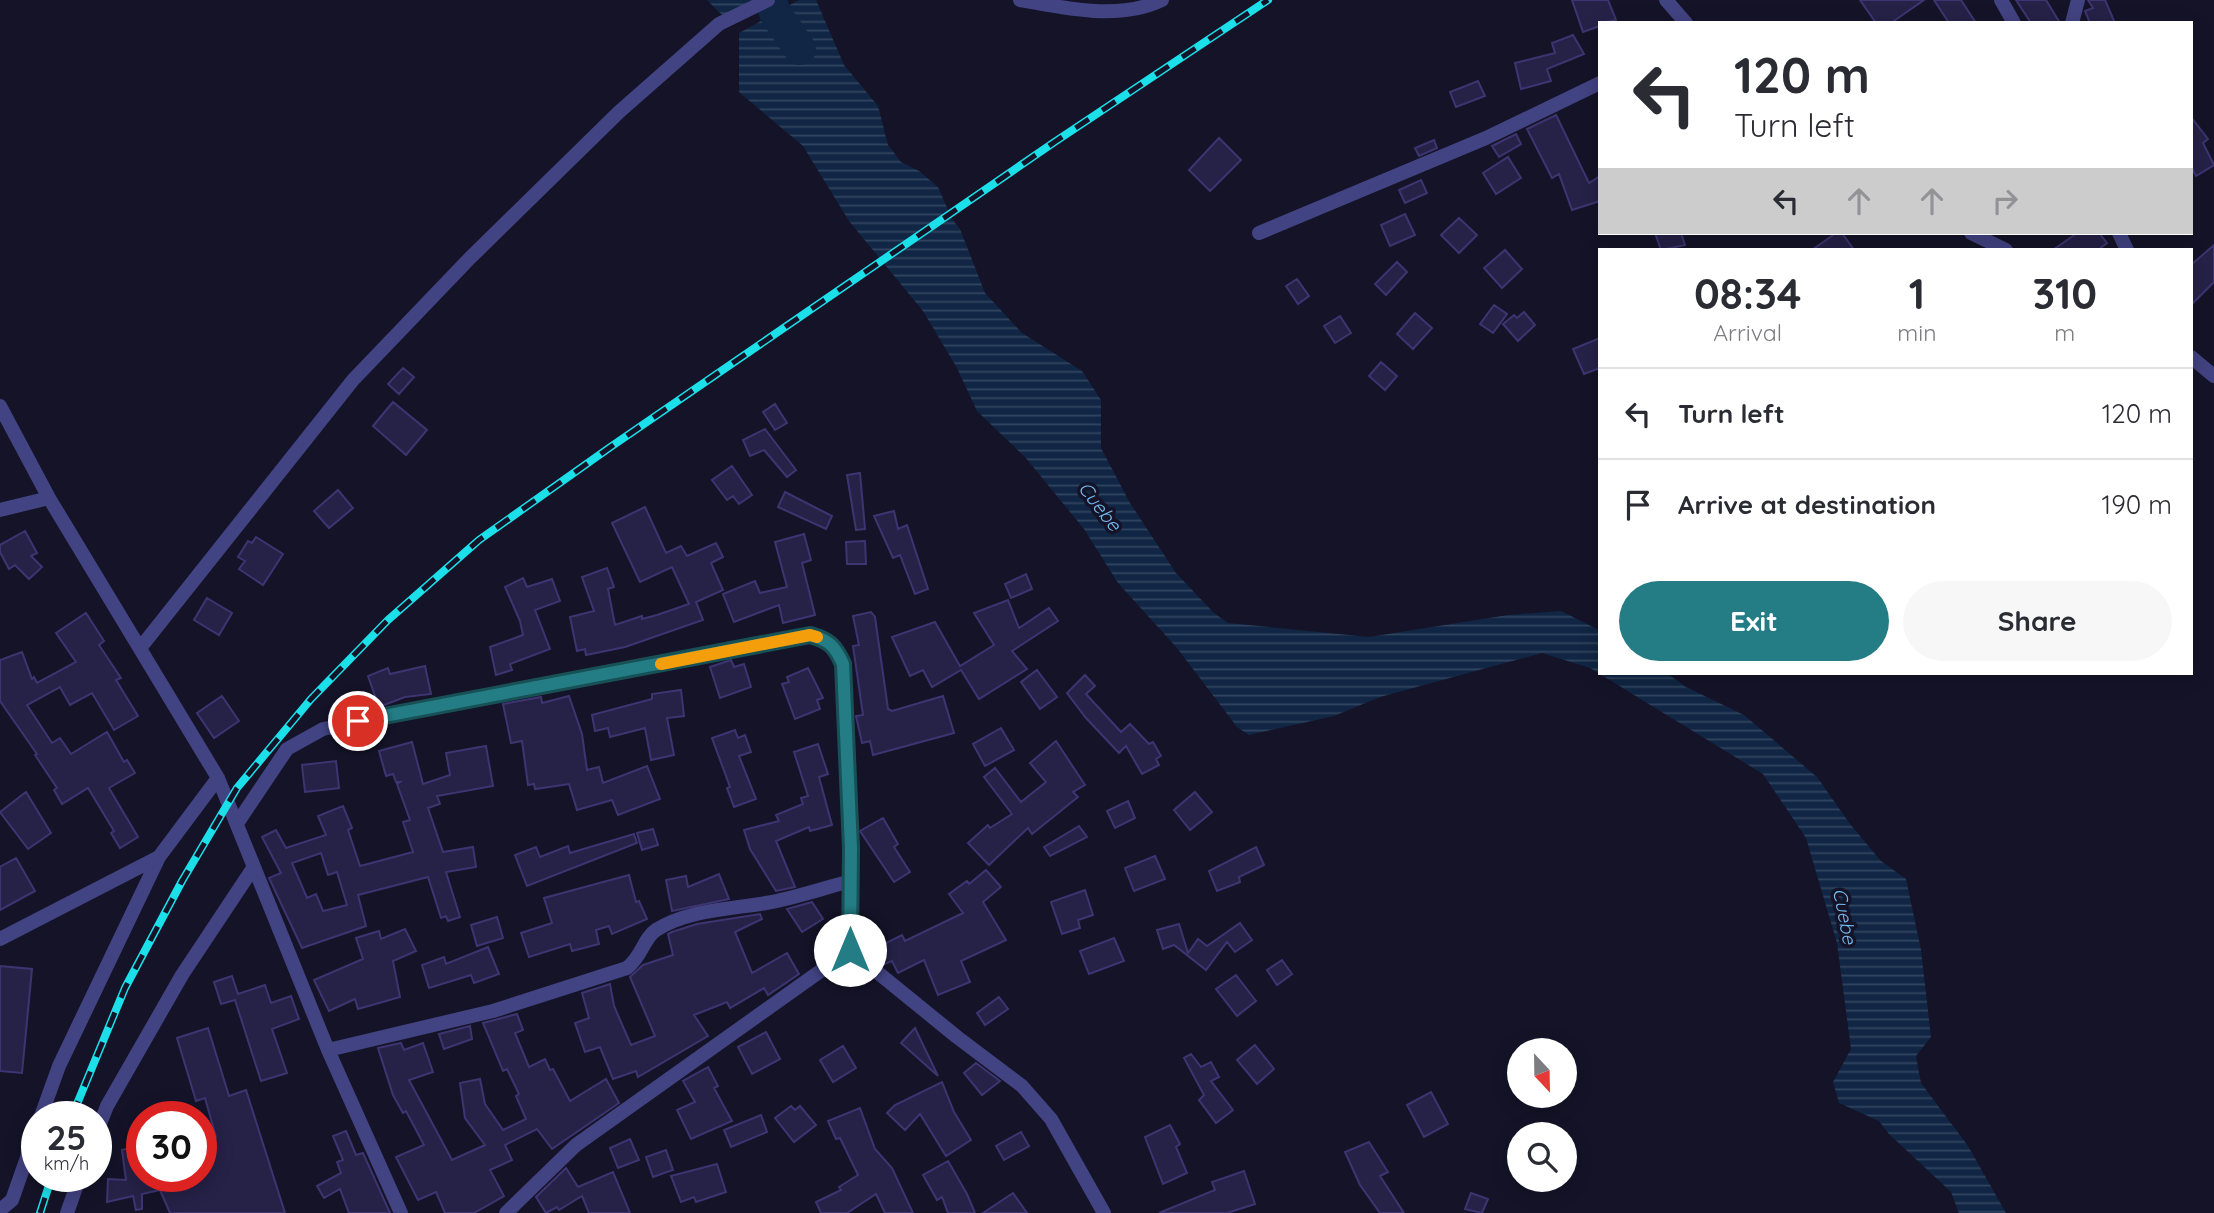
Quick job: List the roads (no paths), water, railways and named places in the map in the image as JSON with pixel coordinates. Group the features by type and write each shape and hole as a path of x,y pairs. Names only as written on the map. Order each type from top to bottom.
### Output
{"street":[{"path":"141,647 353,380 470,258 619,112 719,24 768,0"},
{"path":"1020,0 1071,9 1115,12 1162,0"},
{"path":"1666,0 1684,21"},
{"path":"2001,0 2013,21"},
{"path":"2073,21 2078,0"},
{"path":"1259,233 1486,138 1598,84"},
{"path":"1975,235 2002,248"},
{"path":"2193,359 2214,376"},
{"path":"0,406 49,498 218,778 328,1050 401,1213"},
{"path":"0,510 49,498"},
{"path":"238,822 287,749 323,729 810,635 826,639 836,648 843,664 851,881 850,950"},
{"path":"46,1101 59,1066 159,857 218,778"},
{"path":"0,939 159,857"},
{"path":"110,1101 182,975 253,868"},
{"path":"328,1050 493,1011 627,968 638,960 647,939 658,929 710,911 769,902 851,881"},
{"path":"506,1213 576,1145 850,950"},
{"path":"850,950 1022,1086 1051,1119 1104,1213"},
{"path":"0,1210 12,1200 21,1174"},
{"path":"66,1213 74,1192"}],"water":[{"path":"707,0 753,0 723,16"},
{"path":"799,0 816,0 844,65 878,106 888,145 901,162 919,171 938,187 952,219 960,229 985,293 1022,333 1082,371 1101,400 1101,448 1130,503 1176,573 1214,613 1228,623 1369,637 1508,615 1561,611 1598,630 1598,673 1542,653 1380,697 1334,716 1249,735 1237,727 1177,648 1118,583 1084,529 1025,457 977,411 957,368 923,311 849,221 803,146 739,92 739,33"},
{"path":"1601,675 1669,675 1686,687 1744,715 1817,777 1850,824 1881,861 1906,879 1921,950 1931,1037 1916,1056 1921,1083 1968,1146 2006,1213 1959,1213 1951,1192 1889,1134 1879,1121 1839,1103 1833,1082 1851,1049 1837,943 1806,838 1763,774"}],"waterway":[{"name":"Cuebe","path":"771,0 775,13 800,49"}],"railway":[{"path":"78,1101 125,988 182,881 237,788 311,699 388,620 479,540 609,448 1056,141 1268,0"},
{"path":"40,1213 47,1192"}]}
